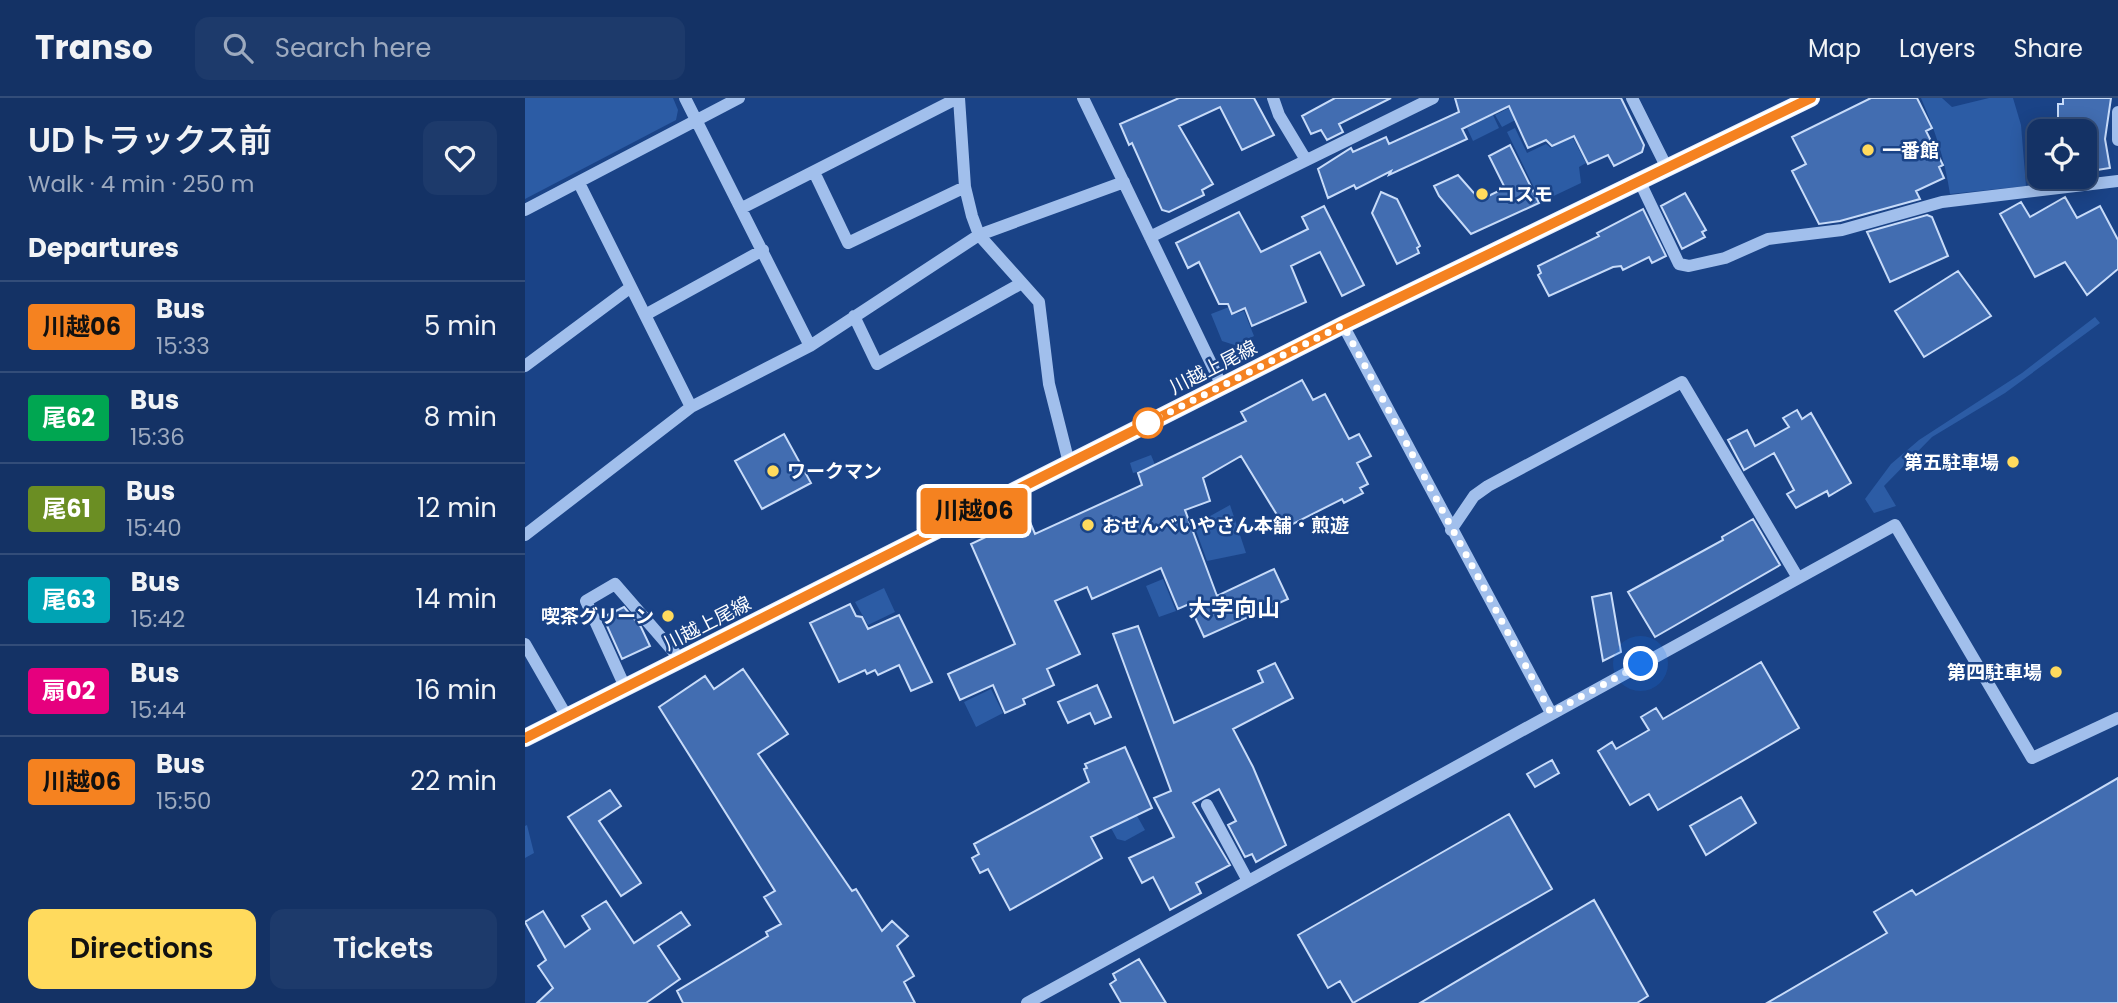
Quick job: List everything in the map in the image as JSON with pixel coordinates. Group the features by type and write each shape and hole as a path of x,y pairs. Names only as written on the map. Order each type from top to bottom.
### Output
{"main road":[{"name":"川越上尾線","path":"525,738 1343,325 1811,98"}],"street":[{"path":"685,98 810,345"},
{"path":"525,210 739,98"},
{"path":"742,208 959,98 965,187 979,235 1039,302 1049,384 1069,463"},
{"path":"1083,98 1222,386"},
{"path":"1273,98 1279,115 1306,160"},
{"path":"1150,237 1433,98"},
{"path":"1632,98 1666,166"},
{"path":"2118,112 2118,140"},
{"path":"814,172 848,243 965,187"},
{"path":"1639,180 1679,264 1689,266 1725,258 1768,239 1842,230 1941,202 2118,180"},
{"path":"525,535 691,407 810,345 979,235 1124,182"},
{"path":"579,183 691,407"},
{"path":"645,315 763,250"},
{"path":"854,316 877,364 1022,283"},
{"path":"525,366 631,287"},
{"path":"1343,325 1551,713"},
{"path":"1451,530 1474,496 1488,486 1682,382 1798,578"},
{"path":"1027,1003 1895,525 2032,758 2118,718"},
{"path":"625,687 586,601 615,584 680,660"},
{"path":"525,644 567,717"},
{"path":"1207,805 1248,881"}],"shaded area":[{"path":"525,98 673,98 678,110 676,120 525,199"},
{"path":"1921,98 1942,98 1952,107 1989,98 2013,98 2021,125 2026,186 1950,194 1939,145"},
{"path":"1519,103 1525,115 1502,127 1495,115"},
{"path":"1493,115 1499,128 1473,141 1467,128"},
{"path":"1515,128 1527,153 1546,144 1551,148 1572,136 1586,163 1579,167 1581,183 1541,202 1507,132"},
{"path":"1229,307 1232,315 1244,311 1254,336 1250,338 1252,344 1244,348 1222,341 1211,314"},
{"path":"2095,317 2100,323 2005,393 1932,437 1884,486 1896,506 1874,513 1865,499 1891,464 1919,440 2022,373"},
{"path":"1151,455 1156,467 1133,473 1130,463"},
{"path":"1230,505 1246,553 1207,561 1194,525"},
{"path":"1163,579 1176,611 1159,617 1146,586"},
{"path":"884,588 895,612 868,625 855,602"},
{"path":"991,689 1003,713 976,727 964,702"},
{"path":"1136,814 1145,830 1125,841 1117,839 1111,828"},
{"path":"527,825 534,853 525,858 525,826"}],"building":[{"path":"1179,98 1254,98 1274,135 1242,150 1220,107 1179,126 1213,184 1202,190 1204,195 1169,212 1162,210 1132,143 1129,145 1120,124"},
{"path":"1335,98 1391,98 1339,124 1343,132 1327,140 1321,130 1311,134 1302,116"},
{"path":"1455,98 1621,98 1644,145 1642,152 1614,166 1608,155 1588,164 1574,136 1552,146 1546,140 1528,148 1509,106 1462,129 1467,139 1389,175 1391,171 1356,189 1354,185 1328,198 1318,169 1351,148 1353,152 1386,137 1389,144 1459,112"},
{"name":"一番館","path":"1871,98 1917,98 1932,128 1926,131 1943,165 1939,167 1944,178 1916,191 1920,199 1840,221 1819,224 1792,171 1806,164 1792,137"},
{"path":"2063,98 2111,98 2105,139 2110,168 2097,170 2097,119 2058,119 2058,104 2063,104"},
{"path":"1510,145 1539,203 1471,234 1439,196 1434,186 1458,175 1480,200 1505,188 1489,156"},
{"path":"1381,192 1397,199 1420,246 1417,248 1419,253 1397,264 1372,213"},
{"path":"1685,193 1706,230 1702,232 1705,237 1682,249 1661,206"},
{"path":"2065,197 2077,218 2100,206 2118,240 2118,269 2087,295 2065,262 2035,277 2000,214 2021,202 2030,217"},
{"path":"1324,206 1364,285 1342,296 1320,252 1291,266 1306,302 1252,326 1245,308 1232,314 1228,304 1219,304 1199,262 1188,268 1176,243 1239,212 1261,252 1308,229 1302,217"},
{"path":"1643,209 1666,256 1652,263 1649,257 1623,270 1621,266 1613,267 1549,296 1538,275 1541,273 1538,266 1599,236 1597,233"},
{"path":"1927,215 1932,217 1948,256 1890,282 1867,232"},
{"path":"1958,271 1991,316 1924,357 1895,311"},
{"path":"1302,380 1313,400 1325,394 1349,439 1359,434 1371,456 1357,463 1368,484 1360,488 1363,493 1344,503 1342,499 1285,528 1241,456 1203,478 1210,501 1185,510 1217,596 1274,569 1288,599 1204,637 1189,604 1178,609 1161,568 1092,599 1087,587 1055,601 1080,654 1047,669 1054,685 1023,699 1025,704 1005,713 993,685 960,700 948,674 1015,644 971,544 1028,517 1035,534 1142,485 1138,473 1246,421 1241,412"},
{"path":"1797,410 1802,419 1811,413 1851,483 1829,496 1827,491 1796,508 1787,494 1794,490 1774,453 1744,470 1728,440 1747,430 1755,446 1789,427 1783,418"},
{"path":"784,434 811,483 762,509 735,461"},
{"path":"1753,519 1780,565 1655,637 1628,592 1723,540 1722,537"},
{"path":"1611,593 1621,652 1603,661 1592,597"},
{"path":"850,604 856,616 862,617 868,629 899,615 932,682 911,691 899,665 878,675 875,670 867,674 865,670 839,682 810,623"},
{"path":"624,607 641,627 650,646 622,659 603,617"},
{"path":"1138,626 1174,723 1263,682 1258,671 1275,663 1293,698 1233,729 1253,767 1286,845 1256,862 1252,854 1245,857 1228,825 1236,821 1219,789 1193,803 1230,865 1196,883 1201,893 1170,910 1153,877 1142,883 1129,858 1174,837 1154,798 1171,791 1113,634"},
{"path":"1761,662 1799,728 1658,810 1649,794 1630,805 1598,751 1612,742 1616,749 1649,730 1641,717 1656,708 1663,719"},
{"path":"743,669 788,734 758,754 852,891 856,889 882,931 892,921 908,936 897,946 914,976 904,982 915,1003 683,1003 677,991 768,936 766,932 781,924 764,897 775,891 659,707 705,676 714,689"},
{"path":"1097,685 1111,717 1095,724 1090,713 1068,723 1058,702"},
{"path":"1125,747 1152,808 1091,837 1102,858 1010,910 988,869 980,873 972,858 979,854 974,844 1089,782 1085,764"},
{"path":"1552,760 1559,773 1535,787 1527,774"},
{"path":"2118,778 2118,1003 1767,1003 1887,933 1874,912 1912,890 1916,895"},
{"path":"610,790 621,806 599,821 641,883 621,896 568,817"},
{"path":"1741,797 1756,823 1706,855 1690,826"},
{"path":"1509,814 1552,889 1353,1003 1340,981 1328,988 1298,935"},
{"path":"1594,900 1648,996 1637,1003 1420,1003"},
{"path":"606,901 634,943 681,912 690,925 658,946 680,979 646,1003 537,1003 553,988 538,966 546,960 525,922 543,911 565,947 590,929 582,916"},
{"path":"1139,959 1166,1003 1121,1003 1110,984 1116,980 1113,974"}],"bus line":[{"name":"川越06","path":"525,738 1343,325 1811,98"}],"place":[{"name":"一番館","path":"1868,150"},
{"name":"コスモ","path":"1482,194"},
{"name":"第五駐車場","path":"2013,462"},
{"name":"ワークマン","path":"773,471"},
{"name":"おせんべいやさん本舗・煎遊","path":"1088,525"},
{"name":"喫茶グリーン","path":"668,616"},
{"name":"第四駐車場","path":"2056,672"}],"district":[{"name":"大字向山","path":"1234,608"}],"route":[{"path":"1148,423 1343,325 1551,713 1641,664"}]}
